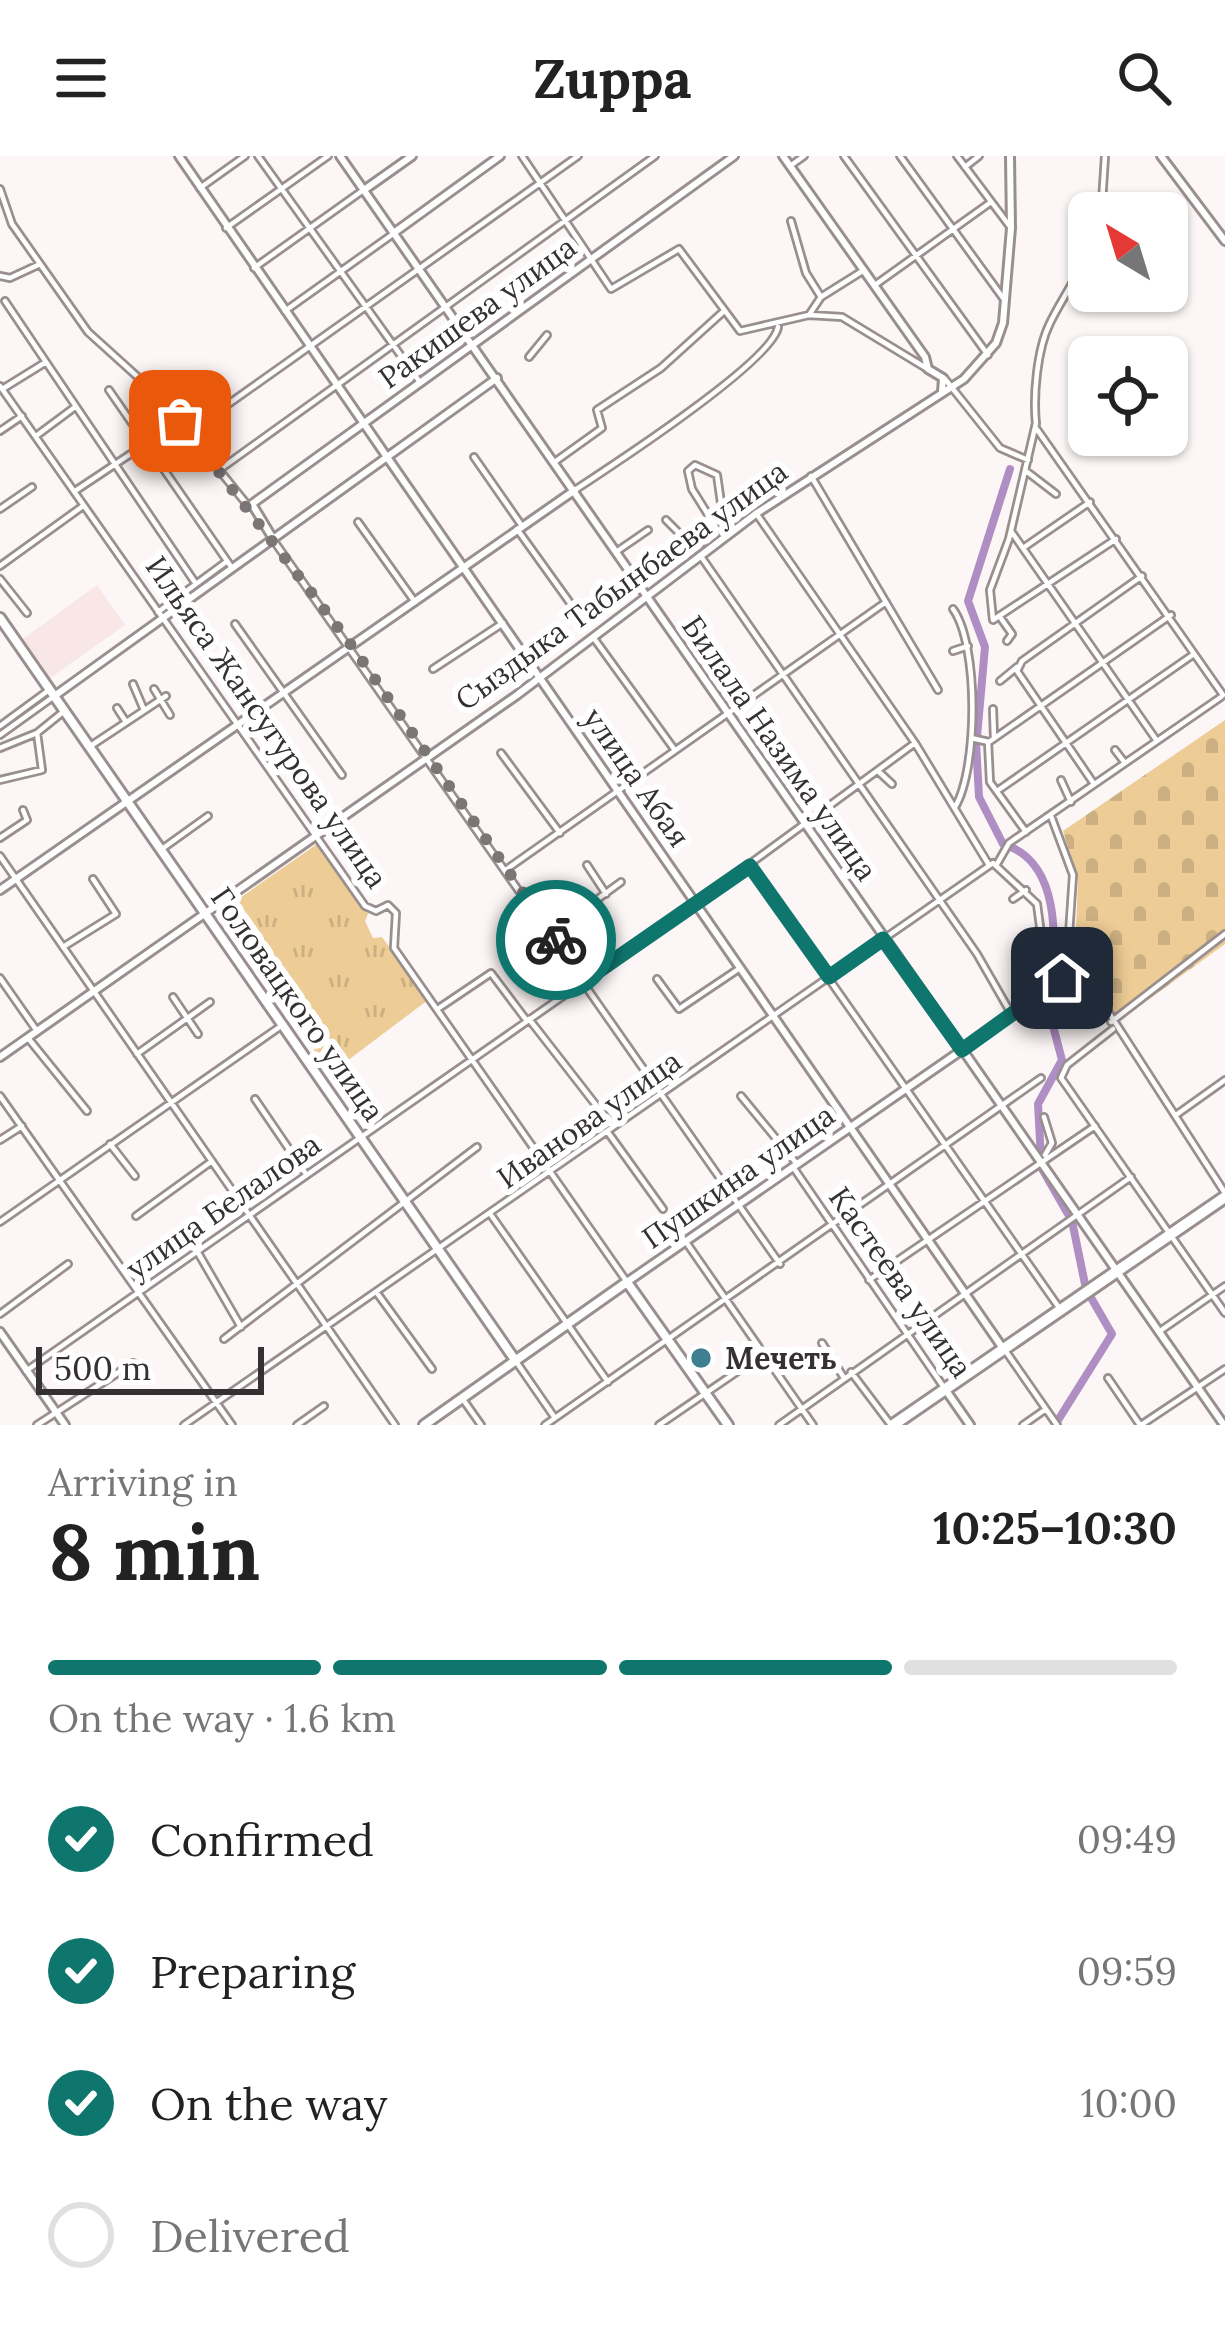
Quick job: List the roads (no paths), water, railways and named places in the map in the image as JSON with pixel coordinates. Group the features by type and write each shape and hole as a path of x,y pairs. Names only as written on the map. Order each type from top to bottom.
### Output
{"highway":[{"path":"892,1425 1225,1195"},
{"path":"903,1425 947,1391"}],"main road":[{"name":"Головацкого улица","path":"0,618 515,1360"},
{"name":"Пушкина улица","path":"424,1425 627,1282"},
{"name":"Ильяса Жансугурова улица","path":"627,1282 728,1425"}],"street":[{"name":"улица Абая","path":"178,156 1058,1425"},
{"path":"200,188 245,156"},
{"path":"258,156 420,382"},
{"path":"226,228 328,156"},
{"name":"Билала Назима улица","path":"340,156 1224,1425"},
{"path":"254,268 412,156"},
{"path":"285,311 500,156"},
{"path":"522,156 611,290 679,249 740,331 808,315 847,320 944,378 1000,448 1028,460"},
{"path":"188,432 578,156"},
{"path":"219,470 655,156"},
{"name":"Ракишева улица","path":"249,507 734,156"},
{"path":"783,156 925,356 928,369"},
{"path":"790,166 804,156"},
{"path":"844,156 988,355"},
{"path":"899,156 1006,302"},
{"path":"957,156 1011,228"},
{"path":"965,167 979,156"},
{"name":"Сыздыка Табынбаева улица","path":"0,1057 538,678 757,513 964,379 988,355 1000,334 1011,228 1010,156"},
{"path":"1103,192 1105,156"},
{"path":"1161,156 1225,241"},
{"path":"0,189 13,224 38,265 88,332 180,421 272,537 780,1264"},
{"path":"875,285 991,202"},
{"path":"791,221 806,273 821,297"},
{"path":"0,276 10,278 38,265"},
{"path":"808,315 821,297 864,270"},
{"path":"1007,641 1012,634 997,618 990,590 1011,531 1037,427 1034,391 1048,325 1068,296"},
{"path":"4,301 196,584"},
{"path":"556,461 602,428 597,410 662,368 724,311"},
{"path":"0,890 652,439 767,349 778,325"},
{"path":"530,357 548,334"},
{"path":"1,388 43,363"},
{"path":"0,735 160,615 497,378"},
{"path":"944,378 964,379"},
{"path":"940,395 944,378"},
{"name":"Ильяса Жансугурова улица","path":"1,388 365,907 376,911 388,905 396,914 394,948 627,1282"},
{"path":"109,390 230,565"},
{"path":"36,436 75,407"},
{"path":"0,431 22,416"},
{"path":"75,491 180,421"},
{"path":"993,709 988,775 1026,832 1224,694 1037,427"},
{"path":"473,457 573,607"},
{"path":"708,536 716,527 690,484 688,470 695,465 717,475 729,534"},
{"path":"1026,471 1056,494"},
{"path":"811,476 938,690"},
{"path":"0,509 32,487"},
{"path":"1023,548 1090,502"},
{"path":"0,566 85,505"},
{"path":"757,513 993,865 1026,890 1041,918 1048,987"},
{"path":"666,520 690,539 718,530 729,534"},
{"path":"358,521 415,602"},
{"path":"616,552 649,530"},
{"path":"1011,531 1157,741"},
{"path":"997,618 1116,539"},
{"path":"700,555 977,954 1012,1015"},
{"path":"160,615 196,584 230,565"},
{"path":"1000,681 1142,576"},
{"path":"0,579 27,613"},
{"path":"507,869 886,602"},
{"path":"953,609 968,646 971,738 970,765 955,807"},
{"path":"971,738 992,740 1167,615"},
{"path":"434,669 503,622"},
{"path":"235,624 288,692 342,775"},
{"path":"593,638 675,750"},
{"path":"952,651 968,646"},
{"path":"997,791 1195,654"},
{"path":"1016,669 1094,784"},
{"path":"133,684 145,710"},
{"path":"154,688 170,715"},
{"path":"0,726 51,694"},
{"path":"89,748 163,699"},
{"path":"117,708 126,722"},
{"path":"0,748 37,733 63,712"},
{"path":"0,780 33,776 42,770 37,733"},
{"name":"улица Белалова","path":"26,1371 750,866 914,743"},
{"path":"1115,750 1125,763"},
{"path":"501,753 560,833"},
{"path":"877,773 890,781"},
{"path":"33,776 37,785"},
{"path":"1061,780 1071,802"},
{"path":"0,838 26,820 23,810"},
{"path":"161,848 208,815"},
{"path":"1051,816 1073,875 1070,934 1080,968 1225,1195"},
{"name":"Иванова улица","path":"184,1425 993,865 1009,843 1026,832"},
{"path":"0,856 395,1425"},
{"path":"587,866 606,894"},
{"path":"750,866 1061,1312"},
{"path":"63,947 116,914 93,879"},
{"path":"551,933 621,882"},
{"path":"1013,899 1026,890"},
{"path":"1225,934 1067,1065 1061,1078 1225,1313"},
{"path":"679,1010 740,968"},
{"name":"Пушкина улица","path":"627,1282 1080,968"},
{"path":"439,1008 491,973 610,1130 663,1209"},
{"path":"0,978 37,1030"},
{"path":"657,979 684,1019"},
{"path":"172,997 198,1034"},
{"path":"137,1054 211,1002"},
{"path":"0,1222 285,1023"},
{"path":"28,1038 87,1112"},
{"path":"545,1425 1041,1078"},
{"path":"1174,1117 1225,1081"},
{"path":"0,1096 232,1425"},
{"name":"Кастеева улица","path":"741,1096 795,1166 970,1425"},
{"path":"255,1099 306,1174"},
{"path":"1041,1161 1052,1143 1044,1117"},
{"path":"0,1140 22,1126"},
{"path":"869,1280 1095,1126"},
{"path":"110,1144 135,1176"},
{"path":"224,1339 477,1147"},
{"path":"136,1216 212,1161"},
{"path":"779,1425 1131,1177"},
{"path":"490,1214 608,1382"},
{"path":"686,1242 812,1425"},
{"path":"197,1251 242,1327"},
{"path":"0,1313 68,1264"},
{"path":"1160,1331 1225,1286"},
{"path":"376,1293 432,1369"},
{"path":"0,1332 65,1425"},
{"path":"822,1343 844,1378"},
{"path":"659,1425 763,1354"},
{"name":"Головацкого улица","path":"515,1360 555,1418"},
{"path":"37,1425 133,1363"},
{"path":"1108,1378 1140,1425 1225,1369"},
{"path":"851,1372 892,1425"},
{"path":"462,1398 481,1425"},
{"path":"297,1425 325,1406"},
{"path":"1023,1425 1046,1409"}],"waterway":[{"path":"977,737 985,647 968,601 1010,469"},
{"path":"976,742 979,797 1003,844"},
{"path":"1011,847 1027,857 1046,887 1053,925 1053,981"},
{"path":"1041,1159 1038,1104 1062,1060 1048,1007 1051,991"},
{"path":"1041,1167 1072,1221 1086,1289 1112,1334 1055,1425"}],"place":[{"name":"Мечеть","path":"701,1358"}]}
